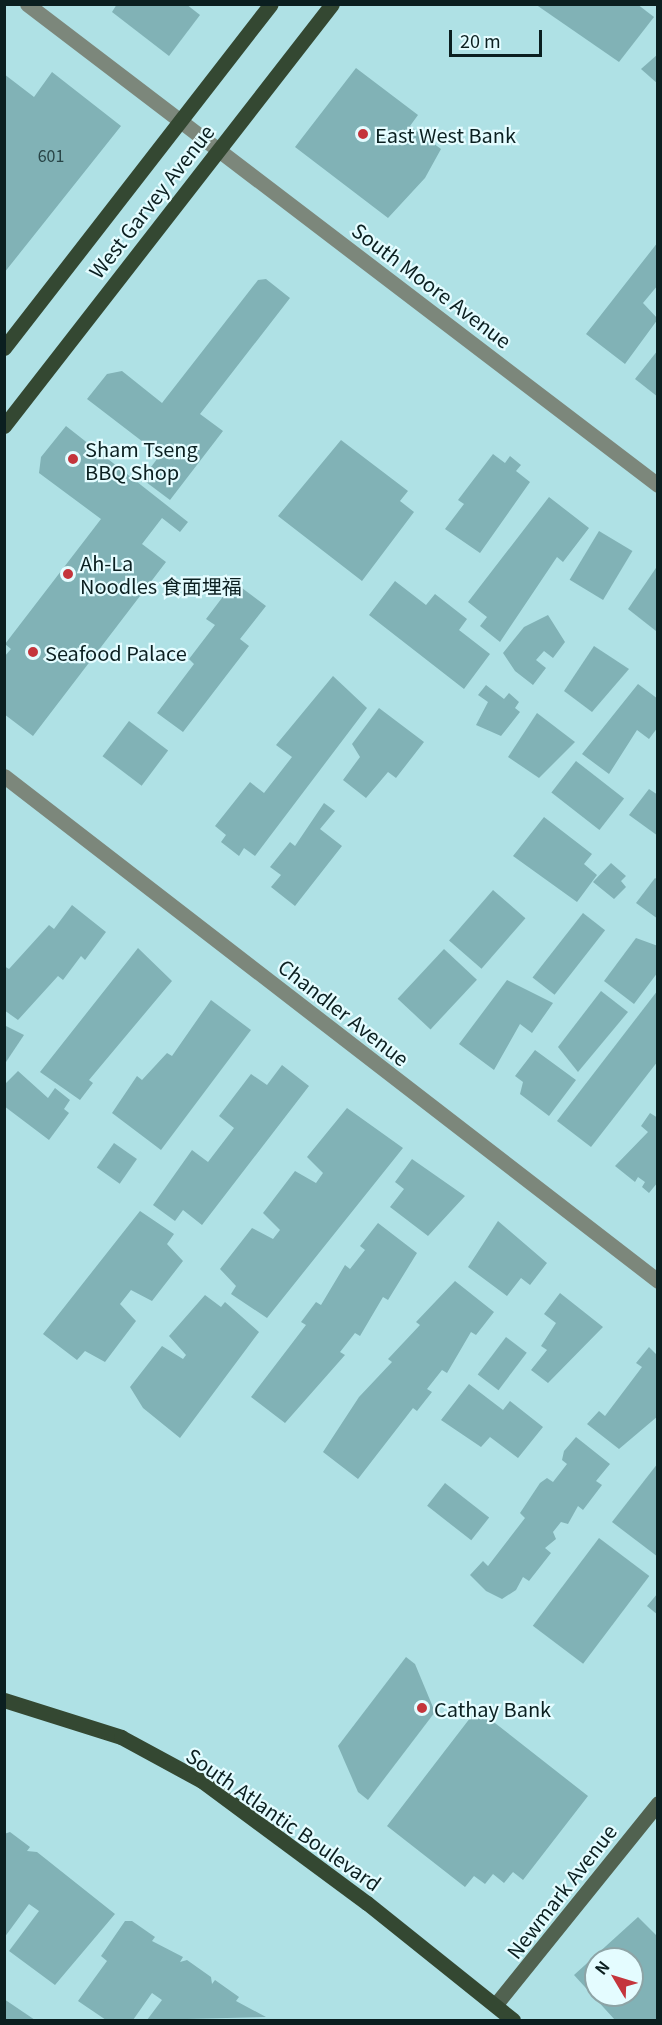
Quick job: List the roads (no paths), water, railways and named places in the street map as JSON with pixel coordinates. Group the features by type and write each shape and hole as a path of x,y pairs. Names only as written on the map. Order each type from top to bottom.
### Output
{"main road":[{"name":"West Garvey Avenue","path":"4,348 271,4"},
{"name":"West Garvey Avenue","path":"4,426 332,4"},
{"name":"South Atlantic Boulevard","path":"4,1700 122,1737 202,1781 496,2004 513,2020"}],"street":[{"name":"South Moore Avenue","path":"27,4 657,484"},
{"name":"Chandler Avenue","path":"4,776 657,1281"},
{"name":"Newmark Avenue","path":"496,2004 657,1803"}],"place":[{"name":"East West Bank","path":"363,134"},
{"name":"Sham Tseng BBQ Shop","path":"73,459"},
{"name":"Ah-La Noodles 食面埋福","path":"68,574"},
{"name":"Seafood Palace","path":"33,652"},
{"name":"Cathay Bank","path":"422,1708"}]}
